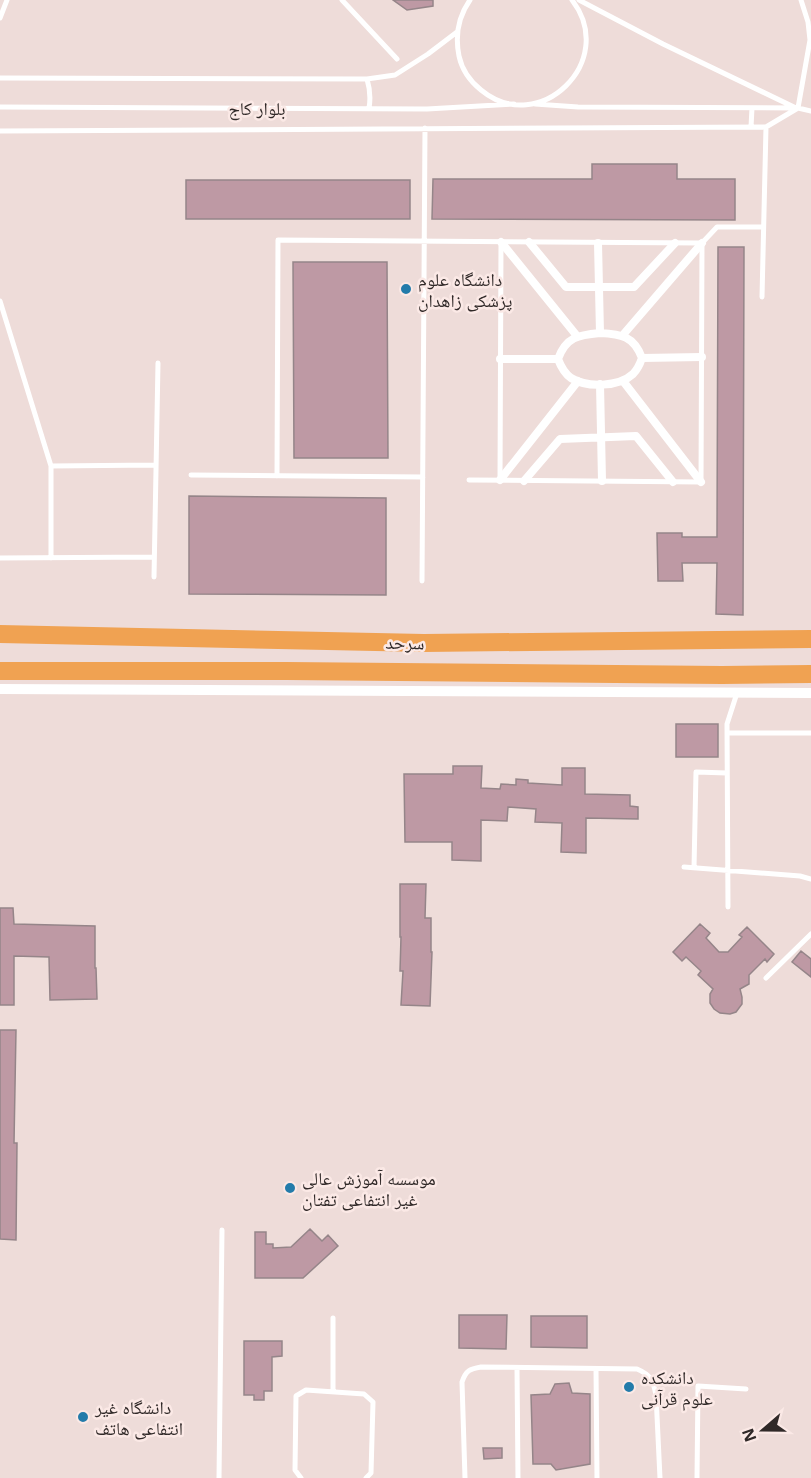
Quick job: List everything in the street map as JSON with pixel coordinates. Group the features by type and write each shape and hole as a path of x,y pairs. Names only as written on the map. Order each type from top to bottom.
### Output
{"highway":[{"name":"سرحد","path":"0,634 424,643 811,639"},
{"name":"سرحد","path":"0,671 811,674"}],"street":[{"path":"501,242 578,336"},
{"path":"529,242 566,287 634,288 675,243"},
{"path":"598,243 600,333"},
{"path":"622,336 702,243"},
{"path":"600,333 622,336 631,340 638,348 642,358 639,369 623,381 600,384 578,381 569,377 562,369 558,359 561,349 578,336 600,333"},
{"path":"642,358 702,357"},
{"path":"500,359 558,359"},
{"path":"500,480 578,381"},
{"path":"623,381 701,482"},
{"path":"600,384 602,481"},
{"path":"524,481 560,439 636,436 672,482"},
{"path":"0,689 811,693"}],"lane":[{"path":"0,18 7,0"},
{"path":"342,0 397,59"},
{"path":"470,0 461,16 457,32 460,61 466,74 475,85 500,101 514,104"},
{"path":"531,104 548,99 563,90 575,76 583,60 586,42 584,25 578,8 572,0"},
{"path":"579,0 663,44 798,108 811,111"},
{"path":"0,130 766,127 798,108 810,40 808,22 801,0"},
{"name":"بلوار کاج","path":"0,78 367,79 395,75 457,32"},
{"path":"367,79 370,88 369,108"},
{"name":"بلوار کاج","path":"0,107 427,109 531,104 578,107 798,108"},
{"path":"751,127 752,108"},
{"path":"762,297 766,127"},
{"path":"422,581 424,128"},
{"path":"469,480 701,482 702,243 717,227 763,227"},
{"path":"277,476 278,240 702,243"},
{"path":"500,480 501,242"},
{"path":"0,301 51,466 51,558"},
{"path":"154,577 158,363"},
{"path":"51,466 156,465"},
{"path":"191,475 423,477"},
{"path":"0,558 154,557"},
{"path":"728,907 726,724 737,693"},
{"path":"727,733 811,734"},
{"path":"694,868 696,772 727,773"},
{"path":"684,867 800,876 811,879"},
{"path":"766,978 811,934"},
{"path":"219,1478 222,1230"},
{"path":"333,1318 333,1392"},
{"path":"465,1478 462,1382 465,1374 471,1369 481,1367 637,1369 646,1373 654,1382 656,1395 660,1478"},
{"path":"517,1368 518,1478"},
{"path":"596,1369 597,1478"},
{"path":"697,1478 698,1386 746,1389"},
{"path":"301,1478 295,1470 296,1396 306,1390 364,1394 372,1402 371,1473 366,1478"}],"building":[{"path":"393,0 433,0 433,6 407,10"},
{"path":"592,164 677,164 677,179 735,179 735,220 432,219 433,179 592,179"},
{"path":"186,180 410,180 410,219 186,219"},
{"path":"718,247 744,247 743,615 716,614 717,563 682,563 683,581 658,581 657,533 682,533 682,537 717,537"},
{"path":"293,262 387,262 388,458 294,458"},
{"path":"189,496 386,498 386,595 189,594"},
{"path":"676,724 718,724 718,757 676,757"},
{"path":"453,766 482,766 481,788 500,789 501,784 516,785 516,779 528,780 528,783 562,785 562,768 585,768 585,794 630,795 630,806 638,807 638,819 586,818 586,853 561,852 562,823 535,822 536,809 508,807 507,821 481,820 481,861 452,860 452,842 405,842 404,774 453,774"},
{"path":"400,884 426,884 425,918 431,918 430,1006 401,1005 403,971 400,971"},
{"path":"0,908 13,908 14,924 95,926 97,999 50,1000 49,957 14,956 14,1005 0,1005"},
{"path":"700,924 710,933 706,938 719,952 728,952 742,937 739,935 747,927 774,954 767,962 765,959 749,975 749,984 740,989 742,1004 736,1012 720,1013 714,1009 710,1003 710,994 713,989 698,975 701,971 686,957 682,961 673,952"},
{"path":"801,951 811,959 811,977 792,962"},
{"path":"0,1030 16,1030 14,1143 17,1143 16,1240 0,1239"},
{"path":"310,1229 322,1241 328,1235 338,1246 303,1278 255,1278 255,1232 266,1232 266,1244 273,1244 273,1248 291,1247"},
{"path":"459,1315 507,1315 506,1349 459,1348"},
{"path":"531,1316 587,1316 587,1348 531,1347"},
{"path":"244,1341 282,1341 282,1356 272,1357 272,1391 264,1391 264,1400 254,1400 254,1395 244,1395"},
{"path":"569,1383 572,1393 590,1394 590,1464 556,1470 551,1464 533,1464 531,1395 550,1394 555,1384"},
{"path":"483,1448 502,1448 502,1458 484,1459"}],"place":[{"name":"دانشگاه علوم پزشکی زاهدان","path":"406,289"},
{"name":"موسسه آموزش عالی غیر انتفاعی تفتان","path":"290,1188"},
{"name":"دانشکده علوم قرآنی","path":"629,1387"},
{"name":"دانشگاه غیر انتفاعی هاتف","path":"83,1417"}]}
